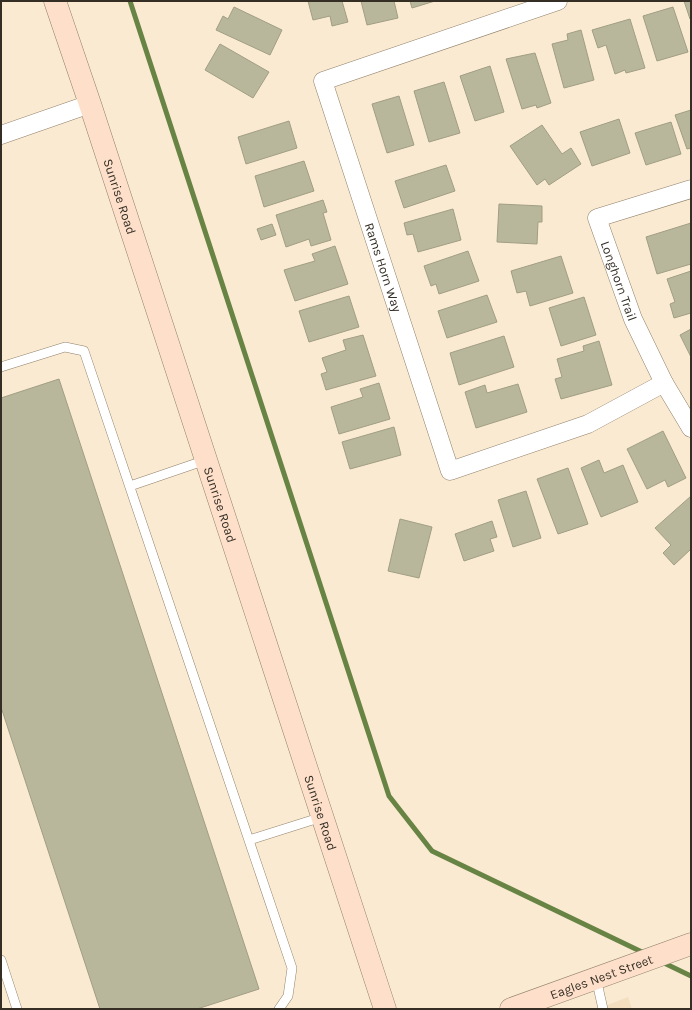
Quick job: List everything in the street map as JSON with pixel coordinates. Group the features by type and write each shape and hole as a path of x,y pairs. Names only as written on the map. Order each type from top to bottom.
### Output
{"main road":[{"name":"Sunrise Road","path":"55,1 90,104 385,1009"},
{"name":"Eagles Nest Street","path":"511,1009 691,944"}],"street":[{"name":"Rams Horn Way","path":"558,1 323,81 450,471 588,424 664,383"},
{"path":"1,135 90,104"},
{"name":"Longhorn Trail","path":"691,189 597,218 633,319 664,383 691,428"}],"lane":[{"path":"1,367 65,347 84,351 292,968 288,996 279,1009"},
{"path":"130,486 206,460"},
{"path":"249,840 322,817"},
{"path":"1,960 17,1009"},
{"path":"596,978 603,1009"}],"shaded area":[{"path":"628,997 632,1009 597,1009"}],"building":[{"path":"308,1 342,1 348,22 332,26 330,16 313,20"},
{"path":"361,1 394,1 398,18 367,25"},
{"path":"410,1 435,1 412,8"},
{"path":"684,1 691,1 691,19 690,19"},
{"path":"234,7 282,30 270,55 216,30 223,16 228,19"},
{"path":"673,7 688,52 657,61 643,16"},
{"path":"630,19 645,68 626,73 625,70 615,74 606,45 598,48 592,30"},
{"path":"581,30 594,80 564,88 552,44 568,40 567,34"},
{"path":"220,44 269,72 253,98 205,70"},
{"path":"535,53 551,103 537,108 536,105 522,109 506,59"},
{"path":"490,66 504,112 475,121 460,76"},
{"path":"444,82 460,133 429,142 414,91"},
{"path":"399,96 414,145 387,153 372,104"},
{"path":"691,110 691,148 687,149 675,115"},
{"path":"619,119 630,153 592,166 580,132"},
{"path":"289,121 297,148 246,164 238,137"},
{"path":"671,122 681,154 646,165 635,133"},
{"path":"542,125 562,154 571,148 581,164 549,185 545,179 537,185 510,146"},
{"path":"304,161 314,191 264,207 255,176"},
{"path":"446,165 455,191 404,208 395,181"},
{"path":"323,200 327,212 323,213 331,240 311,246 309,239 286,247 276,215"},
{"path":"499,204 542,206 542,222 538,222 537,244 497,242"},
{"path":"453,209 461,240 418,252 413,234 407,235 404,223"},
{"path":"691,223 691,264 657,274 646,237"},
{"path":"272,224 276,235 261,240 257,229"},
{"path":"335,246 348,284 295,301 284,270 315,261 312,254"},
{"path":"468,251 479,281 439,294 436,284 431,286 424,266"},
{"path":"561,256 573,293 530,306 526,291 517,293 511,271"},
{"path":"691,271 691,313 674,318 670,304 675,302 667,279"},
{"path":"487,295 497,322 447,338 438,311"},
{"path":"349,296 359,327 309,342 299,311"},
{"path":"584,297 596,335 561,346 549,308"},
{"path":"691,329 691,357 680,335"},
{"path":"363,335 376,376 326,390 321,374 327,372 322,358 346,350 343,340"},
{"path":"504,336 514,367 459,385 450,353"},
{"path":"599,341 612,385 561,399 555,379 562,377 557,359 584,351 583,346"},
{"path":"59,379 259,989 197,1009 100,1009 1,707 1,398"},
{"path":"379,383 390,419 339,434 331,407 363,397 360,389"},
{"path":"518,384 527,412 476,428 465,392 485,385 487,393"},
{"path":"394,427 401,455 350,469 342,442"},
{"path":"663,431 686,478 668,487 665,480 647,489 627,449"},
{"path":"599,460 604,473 623,465 638,502 601,517 581,468"},
{"path":"568,468 588,524 558,534 537,479"},
{"path":"526,491 541,538 513,547 498,500"},
{"path":"691,496 691,549 674,565 663,553 671,545 655,528"},
{"path":"400,519 432,527 419,578 388,571"},
{"path":"492,521 497,537 490,539 494,551 464,561 455,534"}],"waterway":[{"path":"130,1 389,796 432,851 644,953"},
{"path":"662,962 691,976"}]}
